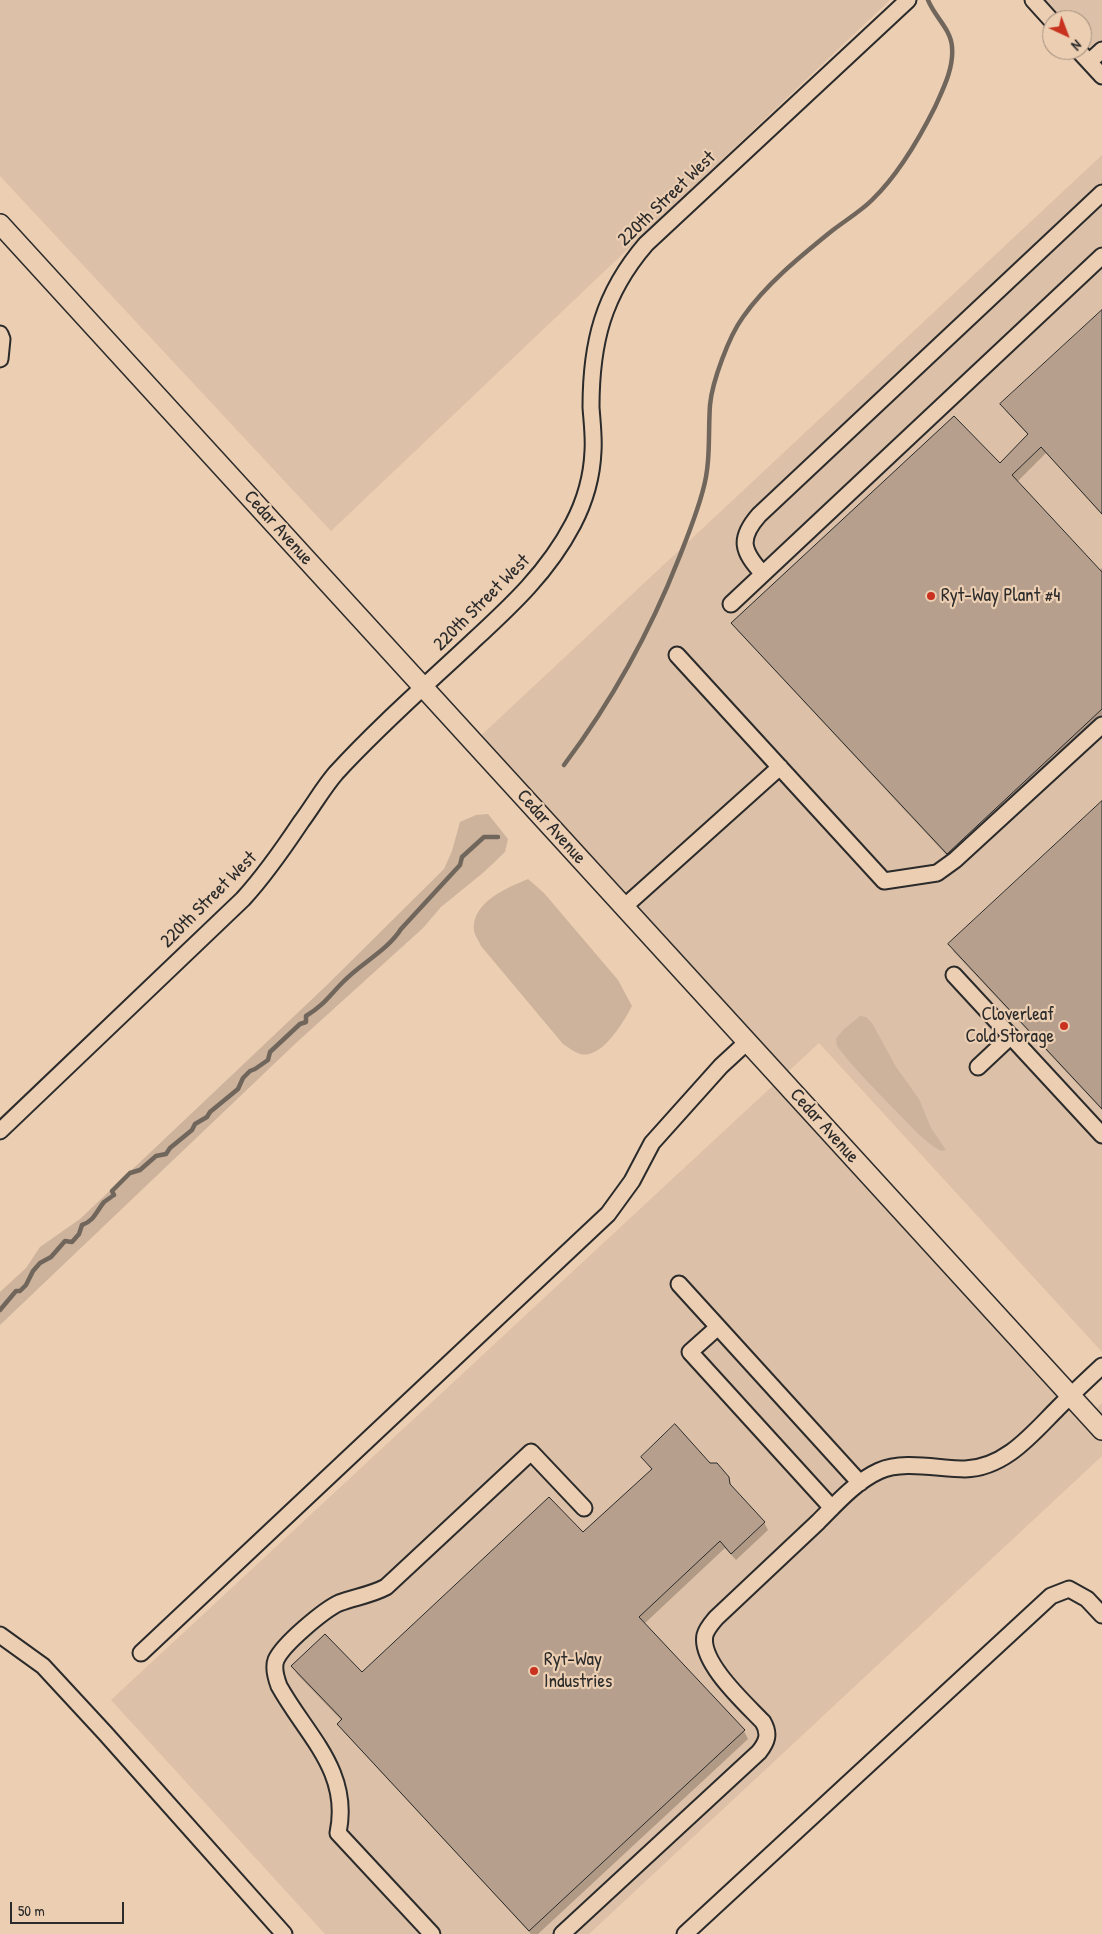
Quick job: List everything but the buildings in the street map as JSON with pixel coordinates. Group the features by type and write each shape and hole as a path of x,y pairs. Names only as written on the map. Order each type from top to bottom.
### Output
{"main road":[{"name":"Cedar Avenue","path":"0,224 1102,1430"}],"street":[{"name":"220th Street West","path":"0,1130 243,899 263,878 335,775 423,688 522,596 548,566 574,522 590,480 593,452 591,405 596,346 601,319 609,299 632,260 646,244 908,0"},
{"path":"1033,0 1042,10"},
{"path":"1102,50 1089,62 1102,76"},
{"path":"763,574 749,558 745,548 748,530 755,519 1102,193"},
{"path":"731,604 1102,256"},
{"path":"0,334 2,339 0,358"},
{"path":"677,655 884,882 937,873 955,860 1102,725"},
{"path":"624,907 780,767"},
{"path":"954,975 1102,1135"},
{"path":"978,1066 1011,1036"},
{"path":"141,1653 608,1214 632,1181 652,1143 722,1066 747,1042"},
{"path":"679,1284 860,1482"},
{"path":"718,1327 690,1352 832,1508"},
{"path":"562,1934 759,1752 765,1744 767,1730 717,1670 706,1650 706,1635 716,1618 860,1482 880,1470 898,1466 965,1469 990,1464 1008,1455 1022,1443 1102,1366"},
{"path":"432,1934 338,1833 341,1819 340,1804 330,1766 279,1686 276,1677 276,1660 291,1642 324,1611 339,1603 365,1596 386,1587 531,1452 584,1508"},
{"path":"686,1934 1051,1596 1069,1589 1087,1599 1102,1615"},
{"path":"0,1635 43,1666 284,1934"}],"shaded area":[{"path":"0,0 890,0 331,531 0,176"},
{"path":"1033,0 1102,0 1102,76 1090,60 1092,60 1092,10 1042,10"},
{"path":"1102,155 1102,1352 819,1043 780,1079 473,743"},
{"path":"488,814 508,839 505,852 441,907 423,928 296,1043 0,1325 0,1292 26,1268 40,1247 80,1219 327,985 444,869 452,851 460,822 476,815"},
{"path":"528,879 544,893 618,980 632,1006 624,1021 611,1038 596,1051 588,1054 580,1054 563,1044 481,946 474,931 478,912 484,904 501,892"},
{"path":"860,1016 866,1017 872,1023 896,1067 919,1099 931,1128 946,1150 941,1151 917,1132 850,1063 837,1046 836,1039 843,1030"},
{"path":"780,1079 1089,1415 1102,1403 1102,1456 589,1934 325,1934 111,1700"}],"waterway":[{"path":"564,765 614,691 643,639 668,586 701,499 706,479 711,395 727,347 738,325 752,305 785,271 833,230 863,208 882,190 907,156 935,107 950,70 952,47 946,28 928,0"},
{"path":"0,1310 16,1291 20,1291 26,1285 33,1271 40,1263 51,1257 65,1241 72,1242 79,1234 82,1225 92,1219 104,1202 114,1195 112,1191 130,1173 140,1170 156,1156 166,1154 170,1148 192,1130 195,1124 207,1117 210,1112 238,1089 243,1078 250,1071 268,1060 270,1052 300,1024 306,1022 306,1016 322,1004 350,975 389,944 460,865 462,857 484,837 498,837"}],"place":[{"name":"Ryt-Way Plant #4","path":"931,596"},
{"name":"Cloverleaf Cold Storage","path":"1064,1026"},
{"name":"Ryt-Way Industries","path":"534,1671"}]}
